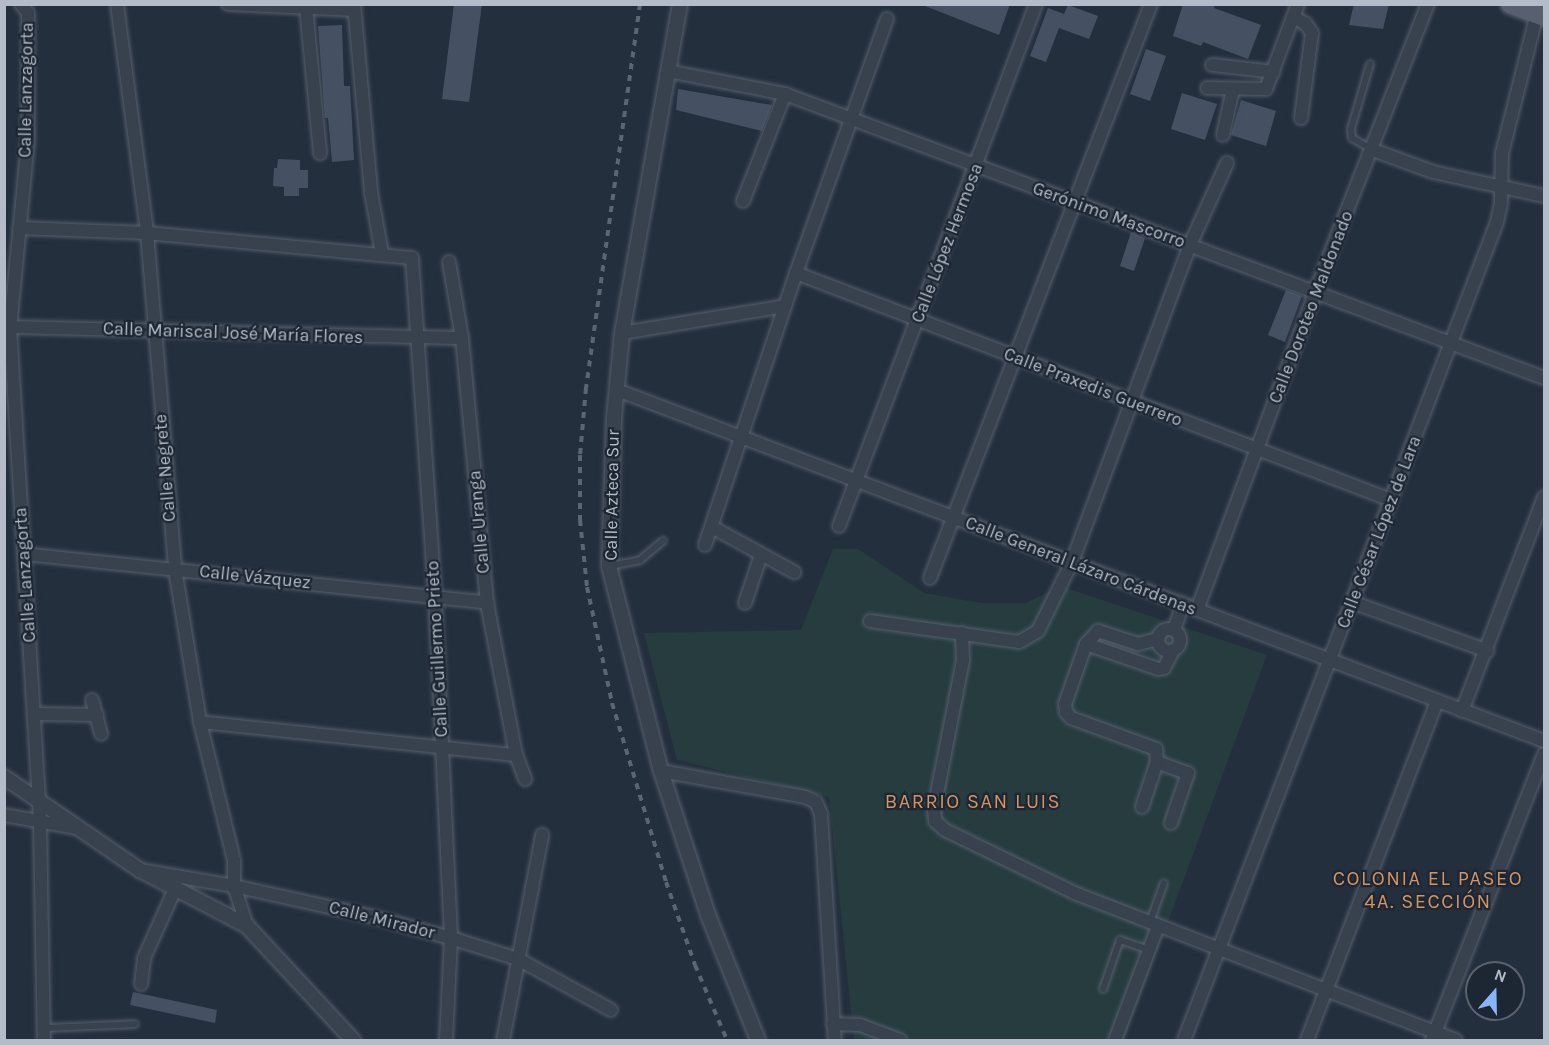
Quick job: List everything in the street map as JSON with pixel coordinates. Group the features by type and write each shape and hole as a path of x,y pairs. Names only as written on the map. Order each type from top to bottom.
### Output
{"main road":[{"path":"1510,4 1541,16"}],"street":[{"name":"Calle Lanzagorta","path":"21,4 28,13 28,141 7,327 24,554 40,821 44,1034"},
{"name":"Calle Negrete","path":"117,4 147,234 153,330 175,569 200,722 234,860 234,886 247,926"},
{"path":"19,228 147,234 382,254 371,192 354,7 228,4"},
{"name":"Calle Azteca Sur","path":"680,4 621,333 609,566 661,771 708,915 758,1041"},
{"name":"Calle López Hermosa","path":"839,526 977,166 1036,4"},
{"path":"930,578 1152,4"},
{"path":"1207,88 1266,89 1298,4"},
{"name":"Calle Doroteo Maldonado","path":"1197,610 1315,292 1373,150 1428,4"},
{"path":"306,7 320,153"},
{"name":"Calle César López de Lara","path":"1184,1041 1497,222 1501,203 1502,153 1541,16"},
{"path":"1293,17 1305,23 1312,33 1301,118"},
{"path":"705,544 796,273 887,19"},
{"path":"1212,65 1274,72"},
{"name":"Gerónimo Mascorro","path":"669,71 785,94 1545,378"},
{"path":"1223,135 1233,89"},
{"path":"742,201 785,94"},
{"path":"1373,150 1415,166 1545,196"},
{"path":"870,621 1019,642 1038,631 1072,562 1190,245 1227,164"},
{"name":"Calle Guillermo Prieto","path":"382,254 412,258 435,597 451,938 446,1041"},
{"name":"Calle Uranga","path":"449,262 462,338 487,603 516,754 525,779"},
{"name":"Calle Praxedis Guerrero","path":"796,273 1391,500"},
{"path":"621,333 785,306"},
{"name":"Calle Mariscal José María Flores","path":"7,327 418,339 462,338"},
{"name":"Calle General Lázaro Cárdenas","path":"617,390 1545,741"},
{"path":"1462,711 1545,497"},
{"path":"711,527 794,572"},
{"name":"Calle Vázquez","path":"24,554 487,603"},
{"path":"745,603 761,555"},
{"path":"1352,602 1487,651"},
{"path":"1174,630 1183,604"},
{"path":"1172,652 1165,651 1159,646 1158,639 1161,633 1174,630"},
{"path":"1086,644 1158,669 1164,668 1172,652 1181,642 1174,630"},
{"path":"1142,807 1157,762 1156,749 1071,718 1066,712 1065,704 1086,644 1098,632 1138,644 1158,639"},
{"path":"962,633 963,660 934,809 935,821 945,830 1077,894 1326,991 1434,1037 1456,1041"},
{"path":"92,700 101,734"},
{"path":"1307,1041 1437,701"},
{"path":"34,714 97,715"},
{"path":"200,722 516,754"},
{"path":"1434,1037 1545,754"},
{"path":"1157,762 1188,773 1171,824"},
{"path":"661,771 805,797 816,802 821,814 835,1041"},
{"path":"4,777 140,870 247,926 353,1041"},
{"path":"4,815 78,828"},
{"path":"504,1041 542,835"},
{"name":"Calle Mirador","path":"140,870 234,886 374,916 451,938 518,959 611,1010"},
{"path":"141,984 144,958 175,889"},
{"path":"1115,1041 1150,951 1154,925"},
{"path":"833,1024 860,1025 900,1041"}],"lane":[{"path":"1370,64 1351,129 1352,138 1373,150"},
{"path":"609,566 640,560 663,541"},
{"path":"1154,925 1164,883"},
{"path":"1103,989 1120,940 1150,951"},
{"path":"44,1034 135,1024"}],"green space":[{"path":"833,549 858,549 924,593 981,603 1026,603 1060,586 1267,655 1124,1040 854,1040 829,797 677,760 644,633 801,630"}],"building":[{"path":"454,4 482,4 469,102 442,99"},
{"path":"920,4 1010,4 999,35"},
{"path":"1183,4 1215,4 1214,8 1261,25 1248,59 1203,42 1201,46 1173,36"},
{"path":"1354,4 1389,4 1383,29 1349,25"},
{"path":"1068,5 1098,16 1089,39 1059,28 1046,62 1030,56 1048,8 1064,14"},
{"path":"342,25 344,86 350,86 354,160 332,162 328,118 325,118 318,26"},
{"path":"1146,49 1166,56 1150,101 1130,94"},
{"path":"678,89 772,105 762,131 676,110"},
{"path":"1182,93 1217,104 1205,140 1171,129"},
{"path":"1241,100 1276,111 1266,146 1231,135"},
{"path":"278,159 300,160 300,170 308,170 308,188 299,188 299,196 284,196 284,187 273,186 274,168 277,168"},
{"path":"1131,232 1145,238 1134,271 1120,266"},
{"path":"1286,290 1302,296 1285,342 1268,335"},
{"path":"133,992 217,1010 215,1023 130,1005"}],"railway":[{"path":"640,4 586,388 580,455 580,520 587,587 612,703 666,882 695,965 727,1040"}],"district":[{"name":"BARRIO SAN LUIS","path":"973,801"},
{"name":"COLONIA EL PASEO 4A. SECCIÓN","path":"1428,890"}]}
